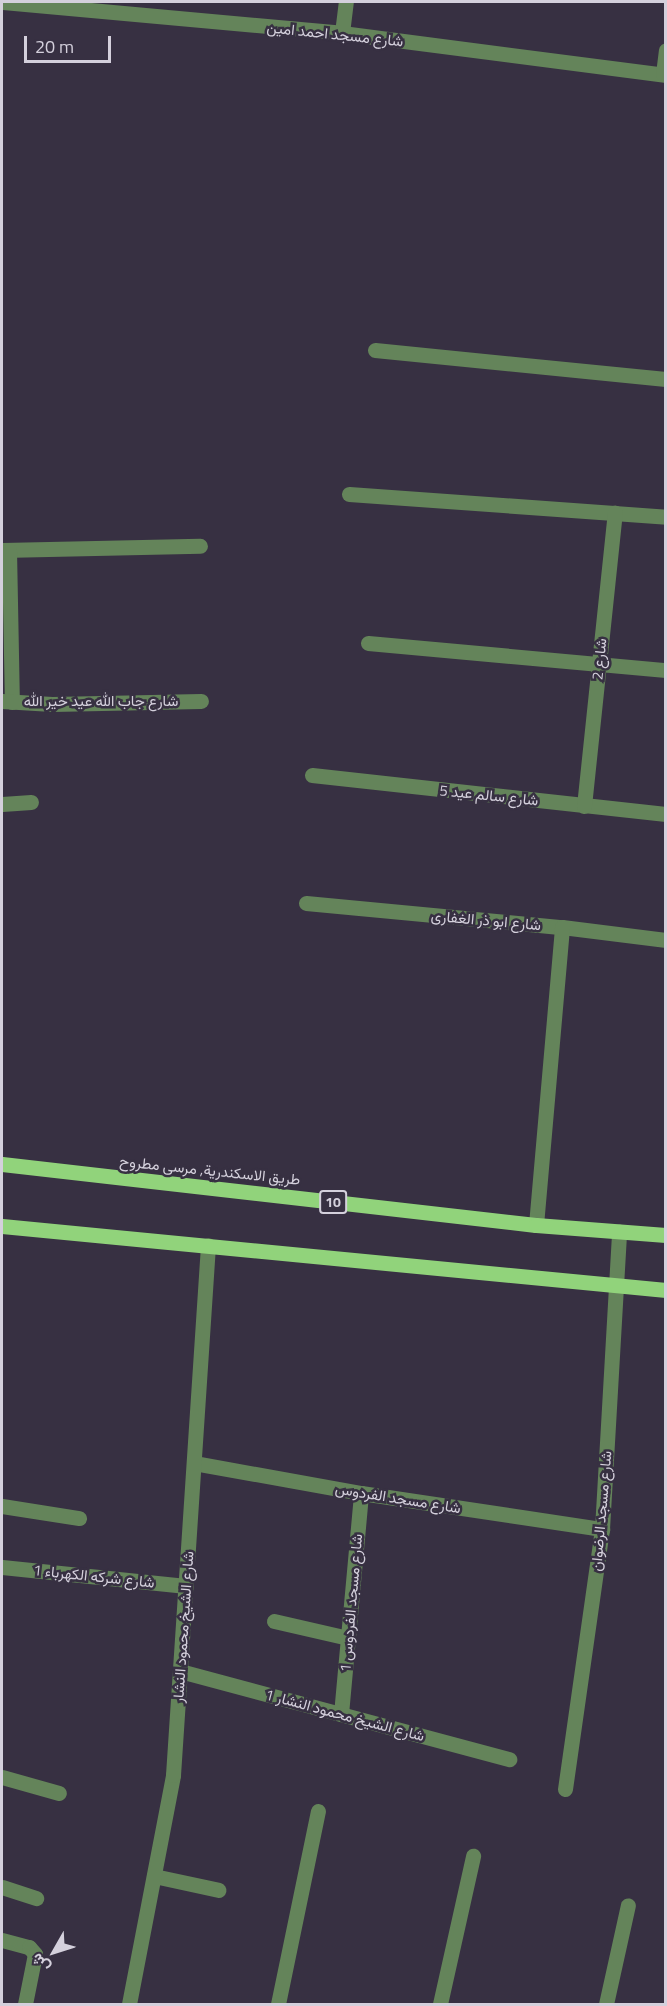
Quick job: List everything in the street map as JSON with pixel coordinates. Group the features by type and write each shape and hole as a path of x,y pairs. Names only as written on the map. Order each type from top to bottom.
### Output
{"main road":[{"name":"طريق الاسكندرية, مرسى مطروح","path":"2,1164 536,1225 666,1235"},
{"path":"2,1226 666,1290"}],"street":[{"name":"شارع مسجد احمد امين","path":"3,2 342,33 664,74"},
{"path":"342,33 346,2"},
{"path":"664,74 666,51"},
{"path":"375,350 666,378"},
{"path":"350,494 666,517"},
{"name":"شارع 2","path":"584,806 615,513"},
{"path":"7,701 5,550 200,546"},
{"path":"368,643 666,670"},
{"name":"شارع جاب الله عيد خير الله","path":"7,701 52,704 201,701"},
{"name":"شارع سالم عيد 5","path":"312,776 666,814"},
{"path":"2,804 32,802"},
{"name":"شارع ابو ذر الغفارى","path":"306,903 562,927 666,940"},
{"path":"536,1225 562,927"},
{"name":"شارع مسجد الرضوان","path":"566,1789 602,1529 619,1231"},
{"name":"شارع الشيخ محمود النشار","path":"129,2004 173,1774 208,1245"},
{"name":"شارع مسجد الفردوس","path":"194,1463 361,1493 602,1529"},
{"name":"شارع مسجد الفردوس 1","path":"341,1714 361,1493"},
{"path":"2,1506 79,1518"},
{"name":"شارع شركه الكهرباء 1","path":"2,1567 186,1586"},
{"path":"274,1621 348,1638"},
{"name":"شارع الشيخ محمود النشار 1","path":"180,1671 509,1759"},
{"path":"2,1777 59,1793"},
{"path":"278,2004 318,1811"},
{"path":"440,2004 473,1856"},
{"path":"154,1876 219,1890"},
{"path":"2,1887 36,1898"},
{"path":"606,2004 628,1905"},
{"path":"2,1940 28,1947 35,1954 25,2004"}]}
